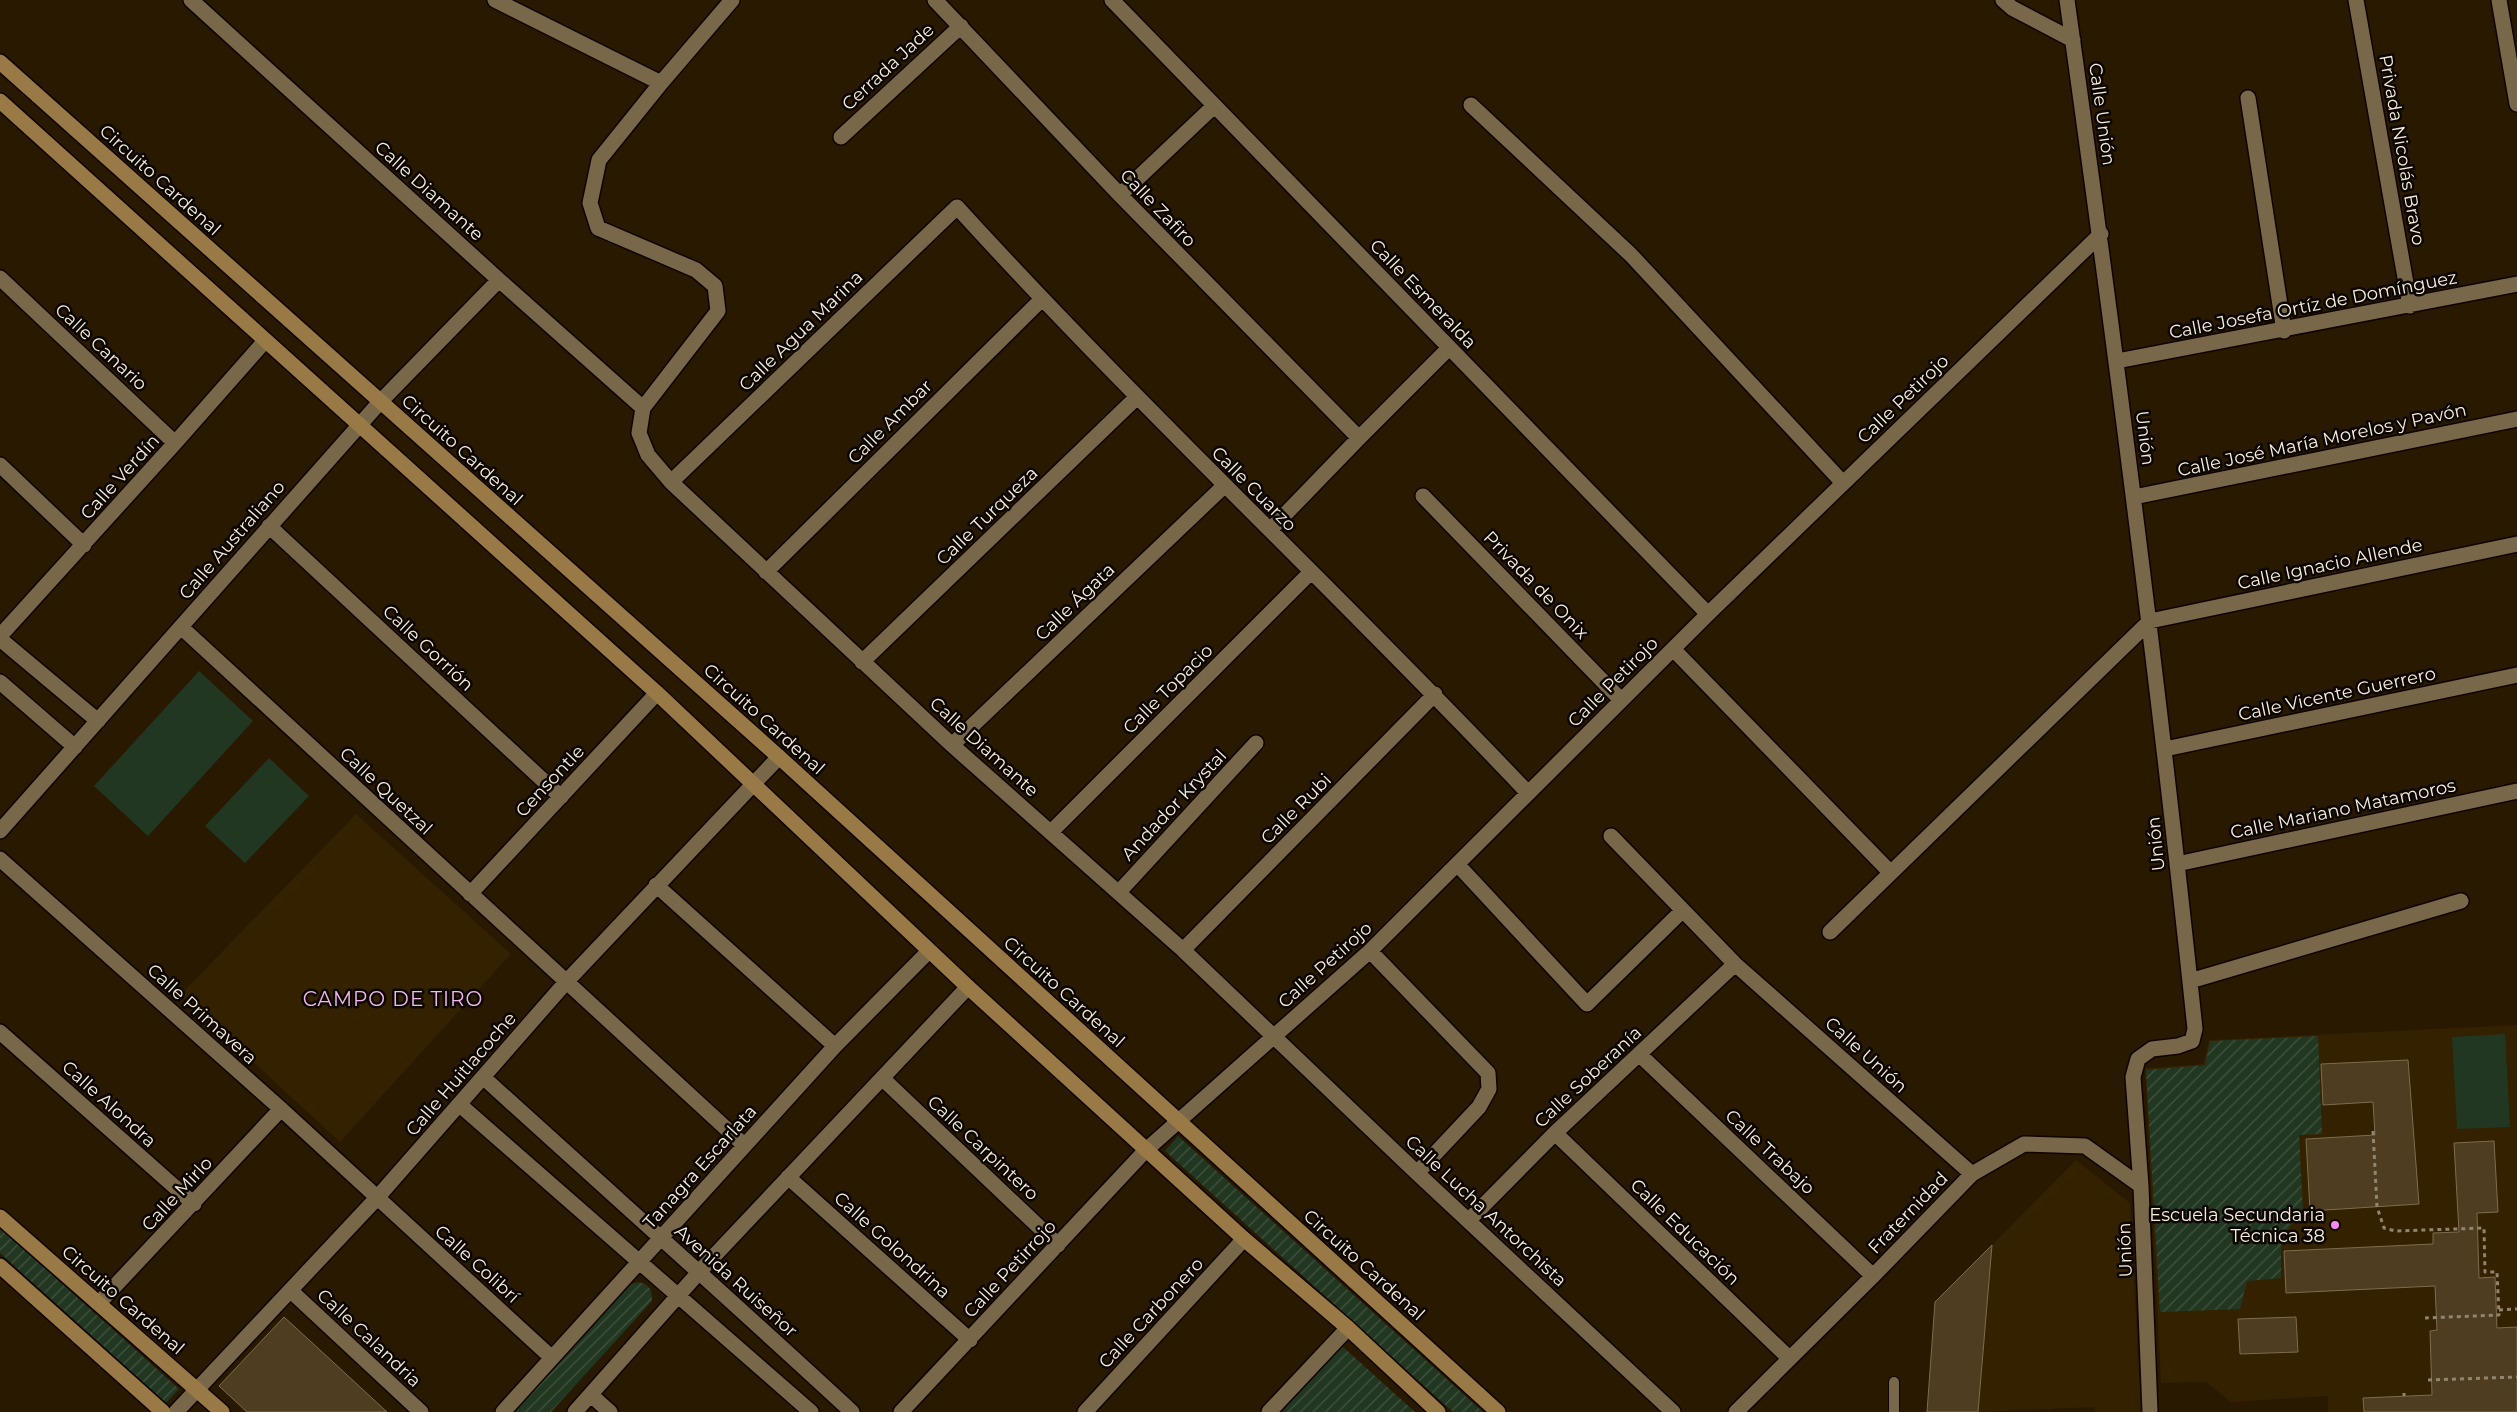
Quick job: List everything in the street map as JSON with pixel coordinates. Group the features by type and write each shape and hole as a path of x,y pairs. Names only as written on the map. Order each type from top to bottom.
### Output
{"street":[{"name":"Calle Diamante","path":"192,0 499,280 643,408 639,433 648,454 671,482 952,745 1119,892 1274,1036"},
{"path":"495,0 660,83"},
{"path":"643,408 718,311 715,286 696,270 598,228 590,203 599,160 660,83 732,0"},
{"name":"Calle Zafiro","path":"935,0 1120,195 1359,438"},
{"name":"Calle Esmeralda","path":"1112,0 1708,614"},
{"path":"2003,0 2012,8 2073,40"},
{"name":"Calle Unión","path":"2067,0 2101,234"},
{"name":"Privada Nicolás Bravo","path":"2356,0 2410,306"},
{"path":"2499,0 2517,104"},
{"name":"Cerrada Jade","path":"841,137 960,26"},
{"name":"Circuito Cardenal","path":"0,62 779,757 1498,1412"},
{"path":"2248,98 2284,331"},
{"path":"0,101 657,693 968,987 1244,1239 1348,1328 1438,1412"},
{"path":"1471,105 1631,255 1843,483"},
{"path":"1120,195 1214,106"},
{"name":"Calle Cuarzo","path":"956,207 1041,300 1224,486 1270,530 1310,573 1435,694 1528,793"},
{"name":"Calle Agua Marina","path":"671,482 956,207"},
{"name":"Unión","path":"2101,234 2150,621 2195,1030 2192,1041 2178,1046 2152,1049 2138,1058 2133,1077 2141,1186 2150,1412"},
{"name":"Calle Petirojo","path":"1146,1150 1370,951 1708,614 2101,234"},
{"name":"Calle Canario","path":"0,278 176,443"},
{"name":"Calle Australiano","path":"0,831 359,425 499,280"},
{"name":"Calle Josefa Ortíz de Domínguez","path":"2116,361 2284,331 2517,284"},
{"name":"Calle Ambar","path":"766,572 1041,300"},
{"name":"Calle Verdín","path":"0,638 265,341"},
{"path":"1270,530 1449,348"},
{"name":"Calle Turqueza","path":"862,662 1137,397"},
{"name":"Calle José María Morelos y Pavón","path":"2134,497 2517,419"},
{"path":"0,465 84,544"},
{"name":"Calle Ágata","path":"952,745 1224,486"},
{"name":"Privada de Onix","path":"1423,496 1621,700"},
{"name":"Calle Gorrión","path":"269,526 562,797"},
{"name":"Calle Ignacio Allende","path":"2150,621 2517,544"},
{"name":"Calle Topacio","path":"1051,832 1310,573"},
{"path":"1830,932 2150,621"},
{"name":"Calle Quetzal","path":"181,627 470,894 567,980"},
{"path":"0,638 98,721"},
{"path":"1673,650 1890,872"},
{"name":"Calle Vicente Guerrero","path":"2165,749 2517,675"},
{"path":"0,682 75,747"},
{"name":"Censontle","path":"470,894 657,693"},
{"name":"Calle Rubi","path":"1183,950 1435,694"},
{"name":"Andador Krystal","path":"1119,892 1256,743"},
{"name":"Calle Huitlacoche","path":"176,1412 376,1198 460,1105 567,980 779,757"},
{"name":"Calle Mariano Matamoros","path":"2177,864 2517,791"},
{"name":"Calle Unión","path":"1611,836 1735,964 1972,1174"},
{"name":"Calle Primavera","path":"0,859 281,1109 376,1198"},
{"path":"1457,864 1587,1004 1682,911"},
{"path":"656,885 835,1046"},
{"path":"2190,981 2461,901"},
{"name":"Tanagra Escarlata","path":"503,1412 835,1046 929,951"},
{"path":"1370,951 1488,1073 1489,1089 1480,1107 1417,1173"},
{"name":"Calle Soberanía","path":"1469,1220 1555,1133 1735,964"},
{"path":"567,980 744,1145"},
{"path":"576,1412 700,1271 968,987"},
{"name":"Calle Alondra","path":"0,1032 194,1204"},
{"name":"Calle Lucha Antorchista","path":"1274,1036 1417,1173 1673,1412"},
{"name":"Calle Trabajo","path":"1640,1055 1874,1276"},
{"name":"Avenida Ruiseñor","path":"484,1077 660,1239 700,1271 852,1412"},
{"name":"Calle Carpintero","path":"882,1078 1058,1245"},
{"path":"460,1105 811,1412"},
{"name":"Calle Mirlo","path":"99,1303 194,1204 281,1109"},
{"name":"Calle Educación","path":"1555,1133 1789,1358"},
{"name":"Fraternidad","path":"1736,1412 1874,1276 1972,1174 2024,1144 2085,1146 2141,1186"},
{"name":"Calle Petirrojo","path":"901,1412 1146,1150"},
{"name":"Calle Golondrina","path":"788,1177 970,1340"},
{"name":"Calle Colibrí","path":"376,1198 552,1358"},
{"name":"Circuito Cardenal","path":"0,1217 222,1412"},
{"name":"Calle Carbonero","path":"1085,1412 1244,1239"},
{"path":"0,1266 163,1412"},
{"name":"Calle Calandria","path":"291,1291 421,1412"},
{"path":"1269,1412 1348,1328"},
{"path":"591,1395 610,1412"}],"lane":[{"path":"1894,1382 1894,1412"}],"path":[{"path":"2373,1131 2377,1207 2384,1228 2395,1232 2484,1228 2486,1272 2497,1272 2499,1316 2424,1318"},
{"path":"2498,1310 2517,1309"},
{"path":"2428,1380 2517,1377"}],"shaded area":[{"path":"356,814 511,954 340,1142 180,995"},
{"name":"Escuela Secundaria Técnica 38","path":"2517,1025 2517,1412 2328,1412 2328,1396 2231,1402 2206,1382 2161,1383 2145,1068 2203,1064 2209,1040"},
{"path":"2076,1160 2130,1203 2141,1412 2095,1412 2095,1407 1978,1412 1992,1245"}],"green space":[{"path":"199,671 253,721 148,836 94,786"},
{"path":"269,758 309,796 245,863 205,826"},
{"path":"2505,1034 2510,1127 2457,1129 2452,1037"},
{"path":"2318,1036 2322,1134 2299,1135 2303,1213 2281,1236 2281,1278 2247,1281 2240,1309 2160,1312 2146,1070 2205,1065 2210,1041"},
{"path":"1178,1136 1483,1412 1453,1412 1165,1151"},
{"path":"0,1228 179,1389 166,1403 0,1253"},
{"path":"639,1282 650,1288 652,1301 551,1412 513,1412 630,1284"},
{"path":"1342,1346 1415,1412 1281,1412"}],"building":[{"path":"2408,1060 2419,1204 2310,1211 2306,1139 2375,1135 2373,1102 2323,1105 2321,1064"},
{"path":"2494,1141 2498,1212 2477,1213 2479,1278 2495,1277 2497,1328 2517,1327 2517,1412 2364,1412 2363,1398 2432,1395 2430,1331 2437,1330 2435,1286 2286,1293 2284,1251 2433,1244 2433,1233 2459,1232 2454,1143"},
{"path":"1992,1245 1978,1412 1927,1412 1935,1302"},
{"path":"284,1317 387,1412 247,1412 219,1386"},
{"path":"2296,1317 2298,1352 2240,1354 2238,1319"}],"place":[{"name":"Escuela Secundaria Técnica 38","path":"2335,1225"}],"district":[{"name":"CAMPO DE TIRO","path":"393,999"}]}
